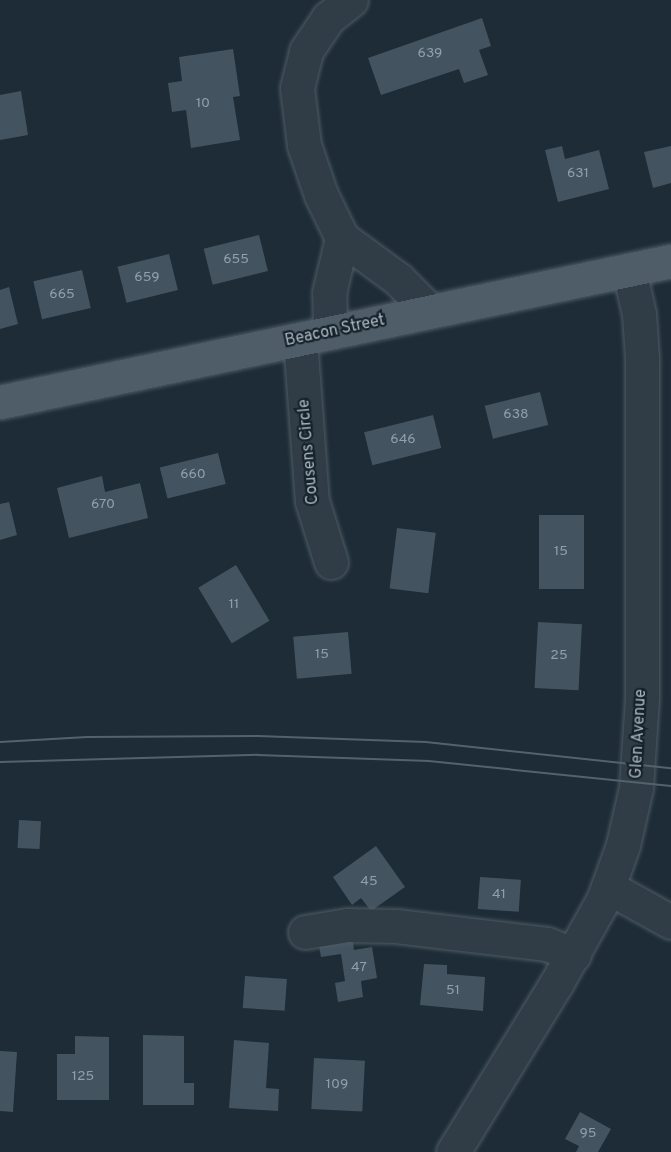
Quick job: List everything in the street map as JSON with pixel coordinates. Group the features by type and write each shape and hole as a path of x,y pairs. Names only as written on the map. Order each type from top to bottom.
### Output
{"main road":[{"name":"Beacon Street","path":"0,402 671,261"}],"street":[{"path":"351,0 328,18 306,51 297,88 304,145 321,195 342,238 398,279 430,311"},
{"name":"Cousens Circle","path":"331,562 312,501 315,336 329,293 342,238"},
{"name":"Glen Avenue","path":"453,1152 574,955 608,887 623,845 636,788 642,726 641,335 629,270"},
{"path":"608,887 669,913"},
{"path":"305,932 347,926 396,926 547,944 574,955"}],"building":[{"path":"482,18 491,46 479,50 488,75 464,83 459,69 381,95 368,58"},
{"path":"233,49 240,96 233,97 240,140 191,148 186,110 172,112 168,83 182,81 179,57"},
{"path":"21,91 28,135 0,140 0,95"},
{"path":"562,146 565,159 599,150 609,189 558,202 545,150"},
{"path":"671,146 671,183 653,188 644,152"},
{"path":"259,235 268,271 213,285 204,249"},
{"path":"169,254 178,290 127,303 118,267"},
{"path":"82,270 91,308 42,319 33,281"},
{"path":"9,287 18,324 0,329 0,290"},
{"path":"540,392 548,425 493,439 485,406"},
{"path":"433,415 441,448 372,465 364,432"},
{"path":"218,453 226,484 168,499 160,468"},
{"path":"102,476 105,492 140,483 148,518 69,538 57,488"},
{"path":"9,502 17,535 0,540 0,504"},
{"path":"539,515 584,515 584,589 539,589"},
{"path":"397,528 436,533 428,593 390,589"},
{"path":"236,565 269,621 232,643 198,588"},
{"path":"538,622 582,624 578,690 535,688"},
{"path":"348,632 352,674 297,679 293,637"},
{"path":"19,820 41,821 40,849 18,848"},
{"path":"376,846 405,887 371,911 361,898 352,905 333,877"},
{"path":"480,877 521,880 519,912 478,909"},
{"path":"352,934 354,950 372,947 377,978 361,981 363,997 338,1002 335,983 345,981 341,954 321,957 318,940"},
{"path":"424,964 447,965 447,974 485,977 483,1011 420,1005"},
{"path":"245,976 287,979 285,1011 243,1008"},
{"path":"143,1035 184,1036 184,1083 194,1083 194,1105 143,1105"},
{"path":"75,1036 109,1037 109,1100 57,1100 57,1054 75,1054"},
{"path":"234,1040 269,1043 266,1088 279,1089 278,1111 229,1108"},
{"path":"0,1051 17,1052 13,1112 0,1111"},
{"path":"314,1058 365,1061 362,1112 311,1109"},
{"path":"580,1112 611,1129 598,1152 576,1152 579,1146 565,1139"}],"tram line":[{"path":"0,742 87,737 258,736 426,742 671,768"},
{"path":"0,762 258,755 429,761 671,786"}]}
